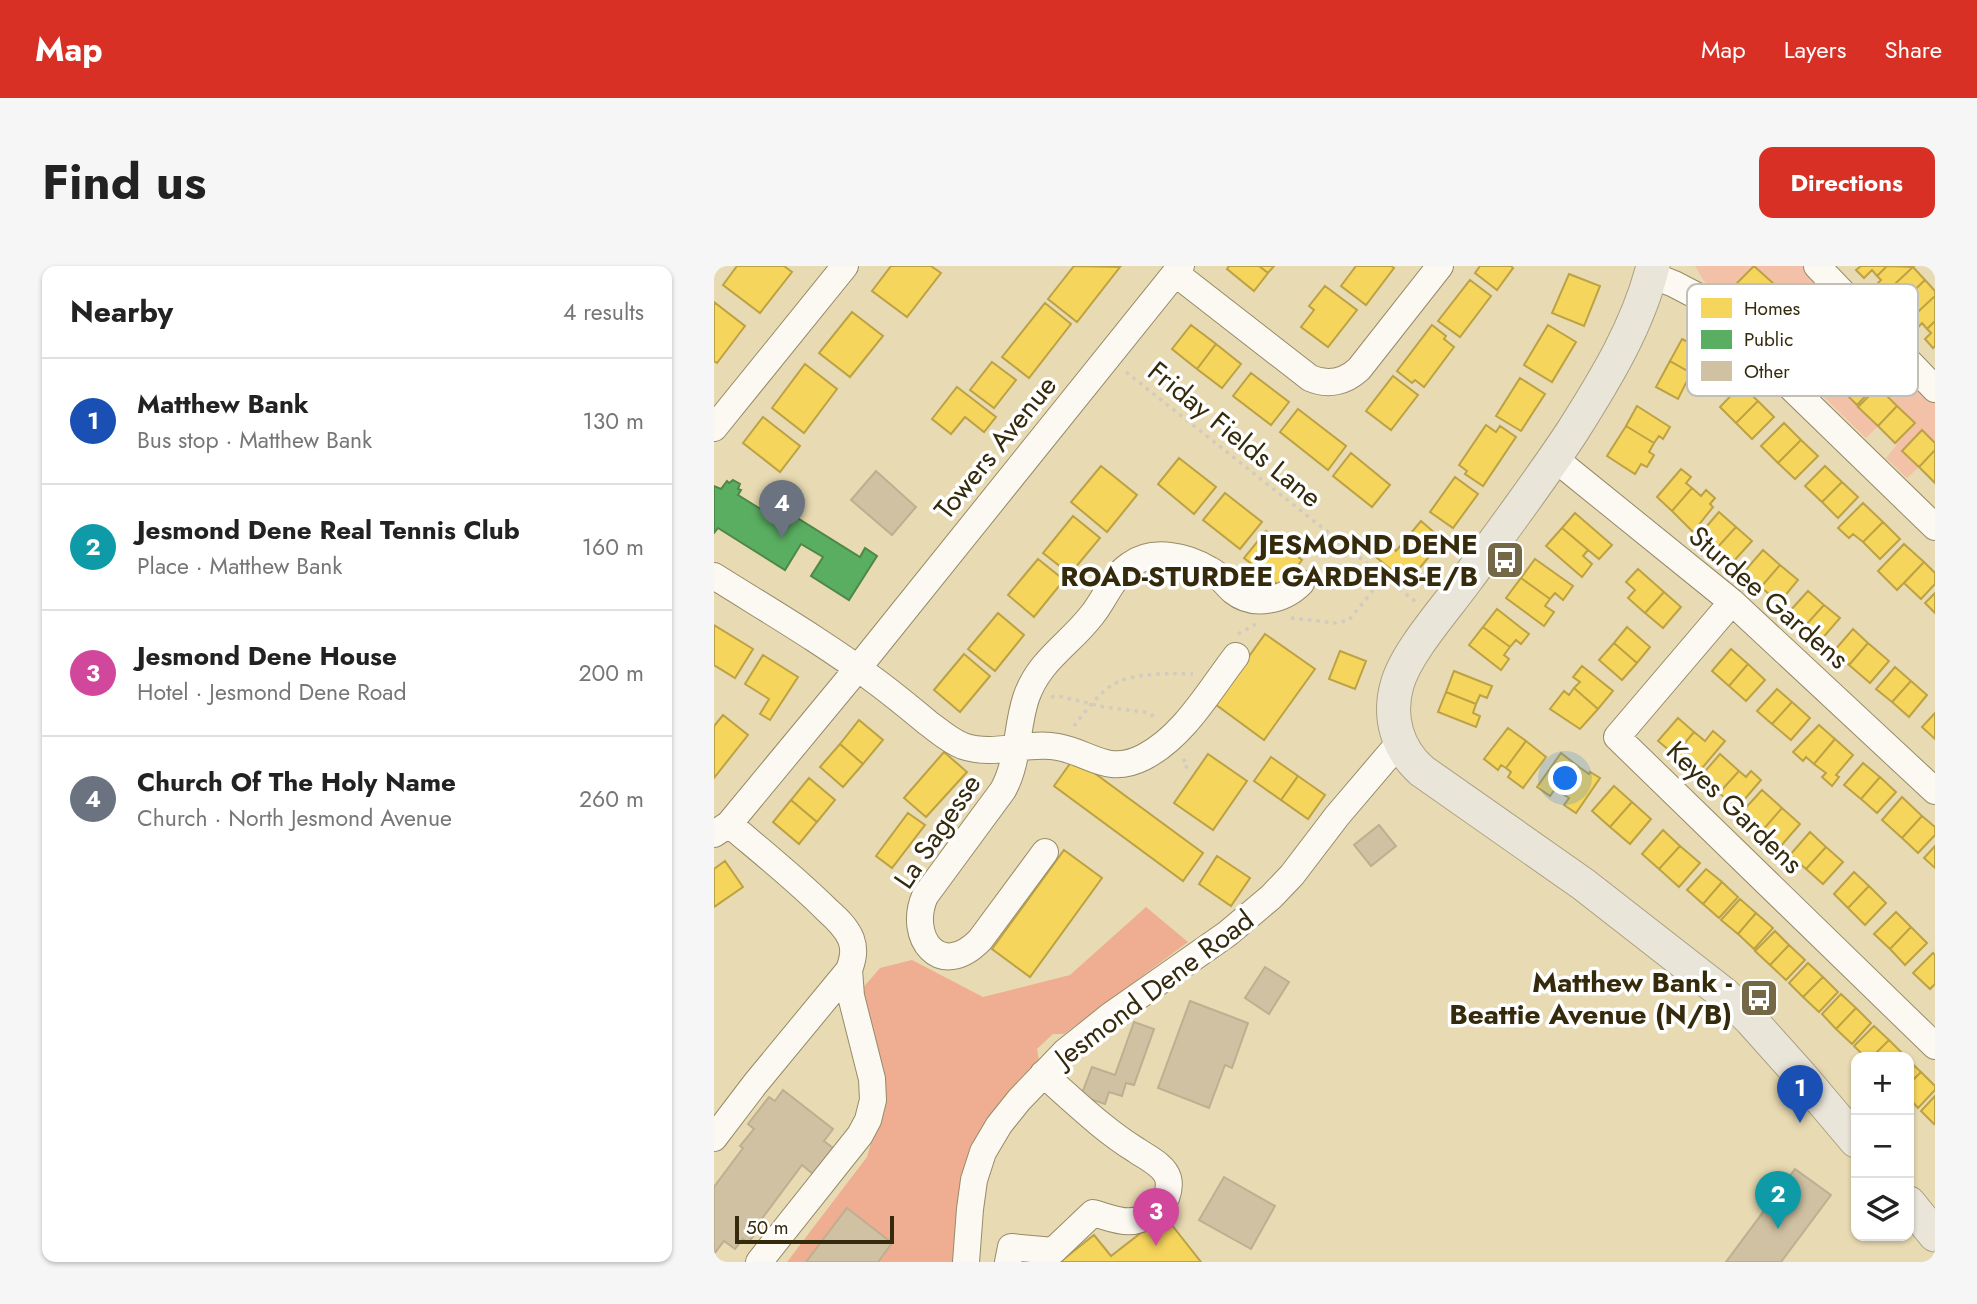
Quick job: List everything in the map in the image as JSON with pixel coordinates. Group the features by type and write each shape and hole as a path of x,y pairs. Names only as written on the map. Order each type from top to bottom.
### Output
{"main road":[{"path":"1652,271 1629,334 1612,367 1554,458 1403,670 1397,685 1394,716 1400,742 1412,762 1583,884 1724,994 1751,1020 1851,1135"}],"street":[{"path":"714,429 845,266"},
{"path":"1178,270 1310,378 1326,382 1345,380 1359,369 1440,266"},
{"path":"1817,266 1834,284"},
{"name":"Towers Avenue","path":"721,829 858,668 1178,270"},
{"path":"1652,271 1687,290"},
{"path":"1918,371 1935,389"},
{"path":"1800,396 1935,527"},
{"name":"Sturdee Gardens","path":"1554,458 1732,602 1935,791"},
{"name":"La Sagesse","path":"1045,852 971,949 961,956 951,958 941,956 933,950 925,940 919,917 925,896 1003,790 1010,776 1025,700 1033,680 1044,663 1095,611 1116,576 1143,558 1160,555 1178,557 1211,570 1223,578 1233,591 1245,598 1258,600 1284,597 1300,583"},
{"name":"La Sagesse","path":"714,576 858,668 949,739 960,745 983,750 1057,746 1111,765 1141,759 1170,739 1186,721 1236,646"},
{"name":"Keyes Gardens","path":"1732,602 1617,737 1935,1046"},
{"name":"Jesmond Dene Road","path":"966,1262 974,1180 983,1152 999,1125 1065,1052 1110,1016 1227,934 1271,897 1292,876 1337,816 1400,742"},
{"path":"714,1138 849,970 854,948 845,928 813,896 721,829"},
{"path":"759,1262 860,1135 868,1120 873,1100 872,1079 851,996 849,970"},
{"path":"1008,1262 1011,1247 1053,1251 1093,1213 1126,1223 1143,1219 1158,1210 1167,1195 1168,1178 1160,1166 1116,1137 1043,1074"}],"path":[{"name":"Friday Fields Lane","path":"1108,357 1438,619"},
{"path":"1288,618 1336,623 1349,620 1384,577"},
{"path":"1236,646 1248,628 1265,621"},
{"path":"1057,746 1111,685 1121,680 1155,675 1194,674"},
{"path":"1047,699 1058,696 1092,705 1144,712 1155,719 1188,765 1183,771"}],"shaded area":[{"path":"1695,266 1807,266 1824,284 1707,284"},
{"path":"1918,384 1935,402 1935,483 1919,467 1907,478 1886,458 1897,445 1878,426 1866,438 1823,396 1918,396"},
{"path":"1146,907 1188,942 1064,1034 1053,1034 1037,1049 1039,1061 1018,1083 955,1262 787,1262 867,1157 880,1113 861,990 880,968 912,960 983,997 1070,975"}],"building: Homes":[{"path":"737,266 784,266 792,272 760,313 723,285"},
{"path":"891,266 931,266 941,273 907,317 872,291"},
{"path":"1074,266 1120,267 1077,322 1048,299"},
{"path":"1229,266 1259,266 1268,273 1254,291 1227,269"},
{"path":"1259,266 1274,266 1268,273"},
{"path":"1356,266 1394,268 1366,305 1341,286"},
{"path":"1480,266 1513,268 1497,290 1475,273"},
{"path":"1754,266 1774,284 1736,284"},
{"path":"1861,266 1887,266 1877,276 1872,270 1864,278 1856,270"},
{"path":"1887,266 1913,267 1895,284 1877,284 1881,280 1877,276"},
{"path":"1913,267 1925,280 1918,287 1918,284 1895,284"},
{"path":"1569,274 1600,286 1584,326 1552,313"},
{"path":"1470,280 1491,296 1460,337 1438,321"},
{"path":"1925,280 1935,291 1935,296 1918,312 1918,287"},
{"path":"1325,286 1357,310 1328,347 1301,327 1314,310 1309,306"},
{"path":"1935,296 1935,321 1927,329 1922,323 1918,328 1918,312"},
{"path":"714,302 745,326 717,363 714,361"},
{"path":"1045,303 1071,324 1029,378 1002,357"},
{"path":"852,312 883,336 850,377 819,353"},
{"path":"1935,321 1933,348 1925,339 1931,333 1927,329"},
{"path":"1191,325 1216,344 1197,369 1172,349"},
{"path":"1432,325 1446,336 1444,339 1454,347 1424,387 1415,380 1412,383 1397,371"},
{"path":"1548,325 1576,342 1552,382 1524,365"},
{"path":"1682,339 1687,342 1687,371 1670,361"},
{"path":"1216,344 1241,364 1222,388 1197,369"},
{"path":"1670,361 1687,371 1687,381 1678,399 1656,387"},
{"path":"992,362 1016,380 994,408 970,390"},
{"path":"805,364 837,389 804,433 772,408"},
{"path":"1251,373 1289,402 1271,425 1233,396"},
{"path":"1393,376 1418,395 1391,430 1366,411"},
{"path":"1520,378 1545,394 1521,431 1496,416"},
{"path":"957,387 996,417 984,432 965,417 951,434 932,419"},
{"path":"1730,396 1753,396 1758,401 1736,423 1720,407"},
{"path":"1848,396 1865,396 1857,405"},
{"path":"1869,396 1887,396 1897,406 1878,426 1858,407"},
{"path":"1758,401 1774,417 1752,439 1736,423"},
{"path":"1637,406 1670,427 1663,439 1659,436 1654,443 1626,426"},
{"path":"1897,406 1915,423 1895,443 1878,426"},
{"path":"1298,409 1346,446 1328,470 1280,432"},
{"path":"763,417 800,446 780,472 743,443"},
{"path":"1784,423 1801,440 1778,463 1761,446"},
{"path":"1486,425 1496,432 1500,426 1516,437 1483,486 1465,474 1467,471 1459,465"},
{"path":"1626,426 1654,443 1649,452 1654,455 1647,467 1641,464 1635,474 1607,456"},
{"path":"1922,430 1935,443 1935,450 1919,467 1902,451"},
{"path":"1801,440 1818,456 1795,479 1778,463"},
{"path":"1935,450 1935,483 1919,467"},
{"path":"1351,453 1390,485 1372,507 1333,476"},
{"path":"1179,458 1216,487 1194,514 1158,484"},
{"path":"1101,466 1137,495 1107,532 1071,502"},
{"path":"1825,466 1842,482 1822,502 1805,486"},
{"path":"1681,469 1691,477 1686,483 1692,488 1672,511 1657,497"},
{"path":"1455,477 1478,494 1453,528 1430,512"},
{"path":"1842,482 1858,497 1838,518 1822,502"},
{"path":"1692,488 1701,496 1706,490 1715,498 1710,504 1713,507 1693,532 1672,511"},
{"path":"1225,493 1262,522 1240,549 1203,520"},
{"path":"1863,503 1883,522 1863,542 1853,534 1849,538 1838,528"},
{"path":"1719,512 1736,527 1716,549 1700,534"},
{"path":"1575,513 1612,545 1599,559 1562,528"},
{"path":"1073,516 1100,538 1070,574 1043,553"},
{"path":"1421,521 1443,540 1407,583 1376,557 1387,543 1396,551"},
{"path":"1883,522 1900,539 1880,559 1863,542"},
{"path":"1736,527 1752,541 1732,563 1716,549"},
{"path":"1562,528 1588,550 1583,556 1592,564 1582,577 1546,546"},
{"path":"1266,531 1302,560 1281,587 1244,558"},
{"path":"1904,544 1924,562 1897,590 1878,571"},
{"path":"1763,550 1780,565 1761,587 1743,573"},
{"path":"1038,559 1064,580 1034,617 1008,595"},
{"path":"1535,559 1573,586 1563,600 1555,593 1550,599 1521,578"},
{"path":"1924,562 1935,573 1935,584 1921,599 1904,583"},
{"path":"1780,565 1798,580 1779,603 1761,587"},
{"path":"1638,569 1664,592 1645,613 1628,598 1635,590 1626,582"},
{"path":"1521,578 1550,599 1545,606 1554,612 1544,626 1506,598"},
{"path":"1808,591 1824,605 1805,626 1789,612"},
{"path":"1664,592 1681,607 1663,628 1645,613"},
{"path":"1935,593 1935,613 1925,603"},
{"path":"1824,605 1840,618 1821,640 1805,626"},
{"path":"1497,609 1529,634 1521,644 1516,640 1510,647 1483,627"},
{"path":"998,613 1024,635 995,671 968,649"},
{"path":"714,625 753,649 735,678 714,665"},
{"path":"1483,627 1510,647 1504,655 1509,659 1501,670 1469,645"},
{"path":"1627,627 1650,647 1637,663 1614,643"},
{"path":"1853,629 1868,643 1849,665 1834,651"},
{"path":"1265,634 1315,669 1264,740 1215,704"},
{"path":"1614,643 1637,663 1622,680 1599,660"},
{"path":"1868,643 1889,661 1870,683 1849,665"},
{"path":"1731,649 1748,664 1729,686 1712,671"},
{"path":"1340,651 1366,661 1355,689 1329,679"},
{"path":"964,654 990,676 960,712 934,690"},
{"path":"763,655 798,677 770,720 760,714 769,699 745,684"},
{"path":"1748,664 1765,680 1746,701 1729,686"},
{"path":"1582,666 1613,691 1598,709 1574,688 1580,682 1573,677"},
{"path":"1895,667 1911,681 1892,702 1876,689"},
{"path":"1454,671 1492,686 1487,698 1480,695 1476,704 1446,692"},
{"path":"1911,681 1927,695 1909,717 1892,702"},
{"path":"1574,688 1598,709 1580,729 1550,709 1564,691 1569,695"},
{"path":"1777,689 1792,702 1772,724 1757,711"},
{"path":"1446,692 1476,704 1473,713 1480,716 1476,727 1438,712"},
{"path":"1792,702 1810,718 1791,740 1772,724"},
{"path":"1935,713 1935,739 1922,727"},
{"path":"723,715 748,735 714,778 714,726"},
{"path":"1678,718 1694,732 1675,755 1658,741"},
{"path":"859,720 883,740 863,764 840,744"},
{"path":"1819,725 1835,739 1814,764 1806,757 1803,761 1793,752"},
{"path":"1508,728 1526,741 1506,768 1501,765 1498,770 1484,759"},
{"path":"1713,731 1725,741 1697,774 1675,755 1694,732 1705,741"},
{"path":"1835,739 1853,755 1836,775 1839,777 1832,786 1822,777 1826,773 1814,764"},
{"path":"1526,741 1546,757 1523,788 1508,777 1511,772 1506,768"},
{"path":"840,744 863,764 843,787 820,767"},
{"path":"944,752 967,772 926,817 904,798"},
{"path":"1561,753 1579,767 1561,793 1555,789 1550,796 1537,787"},
{"path":"1208,754 1247,781 1213,830 1174,803"},
{"path":"1720,754 1739,771 1719,793 1701,776"},
{"path":"1271,757 1298,776 1281,800 1254,781"},
{"path":"1074,758 1203,853 1183,881 1054,786"},
{"path":"1863,763 1880,777 1861,799 1844,785"},
{"path":"1579,767 1600,778 1576,813 1564,805 1569,798 1561,793"},
{"path":"1739,771 1746,777 1751,771 1761,780 1737,808 1719,793"},
{"path":"1298,776 1325,795 1308,819 1281,800"},
{"path":"1880,777 1896,792 1877,813 1861,799"},
{"path":"809,778 835,800 817,822 791,800"},
{"path":"1614,786 1632,802 1610,827 1592,811"},
{"path":"1762,790 1782,808 1762,831 1741,813"},
{"path":"1902,797 1922,816 1902,838 1882,820"},
{"path":"791,800 817,822 799,844 773,822"},
{"path":"1632,802 1651,819 1630,844 1610,827"},
{"path":"1782,808 1800,824 1780,847 1762,831"},
{"path":"908,813 925,825 892,868 876,856"},
{"path":"1922,816 1935,827 1935,835 1918,853 1902,838"},
{"path":"1663,830 1680,846 1659,869 1642,854"},
{"path":"1810,832 1826,847 1806,869 1790,855"},
{"path":"1680,846 1700,863 1679,887 1659,869"},
{"path":"1935,846 1935,868 1924,858"},
{"path":"1826,847 1843,862 1823,884 1806,869"},
{"path":"1064,850 1102,878 1030,977 992,949"},
{"path":"1217,856 1250,878 1231,906 1199,884"},
{"path":"725,861 743,887 714,907 714,869"},
{"path":"1706,869 1722,882 1703,904 1687,890"},
{"path":"1854,872 1869,886 1848,908 1834,894"},
{"path":"1722,882 1738,897 1719,918 1703,904"},
{"path":"1869,886 1886,903 1865,925 1848,908"},
{"path":"1740,899 1756,913 1738,934 1721,920"},
{"path":"1896,912 1911,927 1890,949 1874,934"},
{"path":"1756,913 1773,928 1754,949 1738,934"},
{"path":"1911,927 1927,943 1905,965 1890,949"},
{"path":"1775,931 1789,945 1770,965 1755,951"},
{"path":"1789,945 1805,960 1786,980 1770,965"},
{"path":"1933,953 1935,984 1930,989 1913,973"},
{"path":"1808,963 1823,977 1803,997 1789,983"},
{"path":"1823,977 1838,992 1819,1012 1803,997"},
{"path":"1841,994 1856,1008 1836,1029 1822,1014"},
{"path":"1856,1008 1871,1023 1852,1044 1836,1029"},
{"path":"1874,1026 1889,1040 1877,1052 1860,1052 1854,1046"},
{"path":"1889,1040 1901,1052 1877,1052"},
{"path":"1914,1066 1921,1072 1914,1079"},
{"path":"1921,1072 1935,1086 1935,1090 1918,1108 1914,1104 1914,1079"},
{"path":"1935,1096 1935,1123 1934,1124 1921,1111"},
{"path":"1164,1215 1201,1262 1060,1262 1094,1235 1111,1256"}],"building: Public":[{"path":"733,480 740,484 738,495 788,526 794,516 860,557 865,548 877,556 849,600 811,576 823,557 801,544 785,570 718,528 714,533 714,486 721,489 727,481 729,483"}],"building: Other":[{"path":"876,471 916,507 892,535 851,500"},
{"path":"1379,825 1396,846 1371,866 1354,845"},
{"path":"1265,967 1289,982 1269,1014 1245,998"},
{"path":"1190,1001 1248,1023 1232,1068 1225,1065 1209,1108 1158,1088"},
{"path":"1134,1022 1154,1029 1134,1085 1126,1083 1122,1096 1109,1092 1105,1104 1081,1096 1092,1067 1115,1075"},
{"path":"783,1090 833,1129 824,1141 833,1148 813,1174 802,1165 761,1220 764,1222 748,1243 743,1239 735,1249 724,1241 714,1254 714,1187 754,1129 748,1124 769,1097 775,1101"},
{"path":"1795,1169 1831,1195 1781,1262 1726,1262"},
{"path":"1224,1177 1275,1206 1251,1249 1199,1220"},
{"path":"847,1208 892,1243 878,1262 806,1262"}],"place":[{"name":"Church Of The Holy Name","path":"782,538"},
{"name":"JESMOND DENE ROAD-STURDEE GARDENS-E/B","path":"1505,560"},
{"name":"Matthew Bank - Beattie Avenue (N/B)","path":"1759,998"},
{"name":"Matthew Bank","path":"1800,1123"},
{"name":"Jesmond Dene Real Tennis Club","path":"1778,1229"},
{"name":"Jesmond Dene House","path":"1156,1246"}]}
